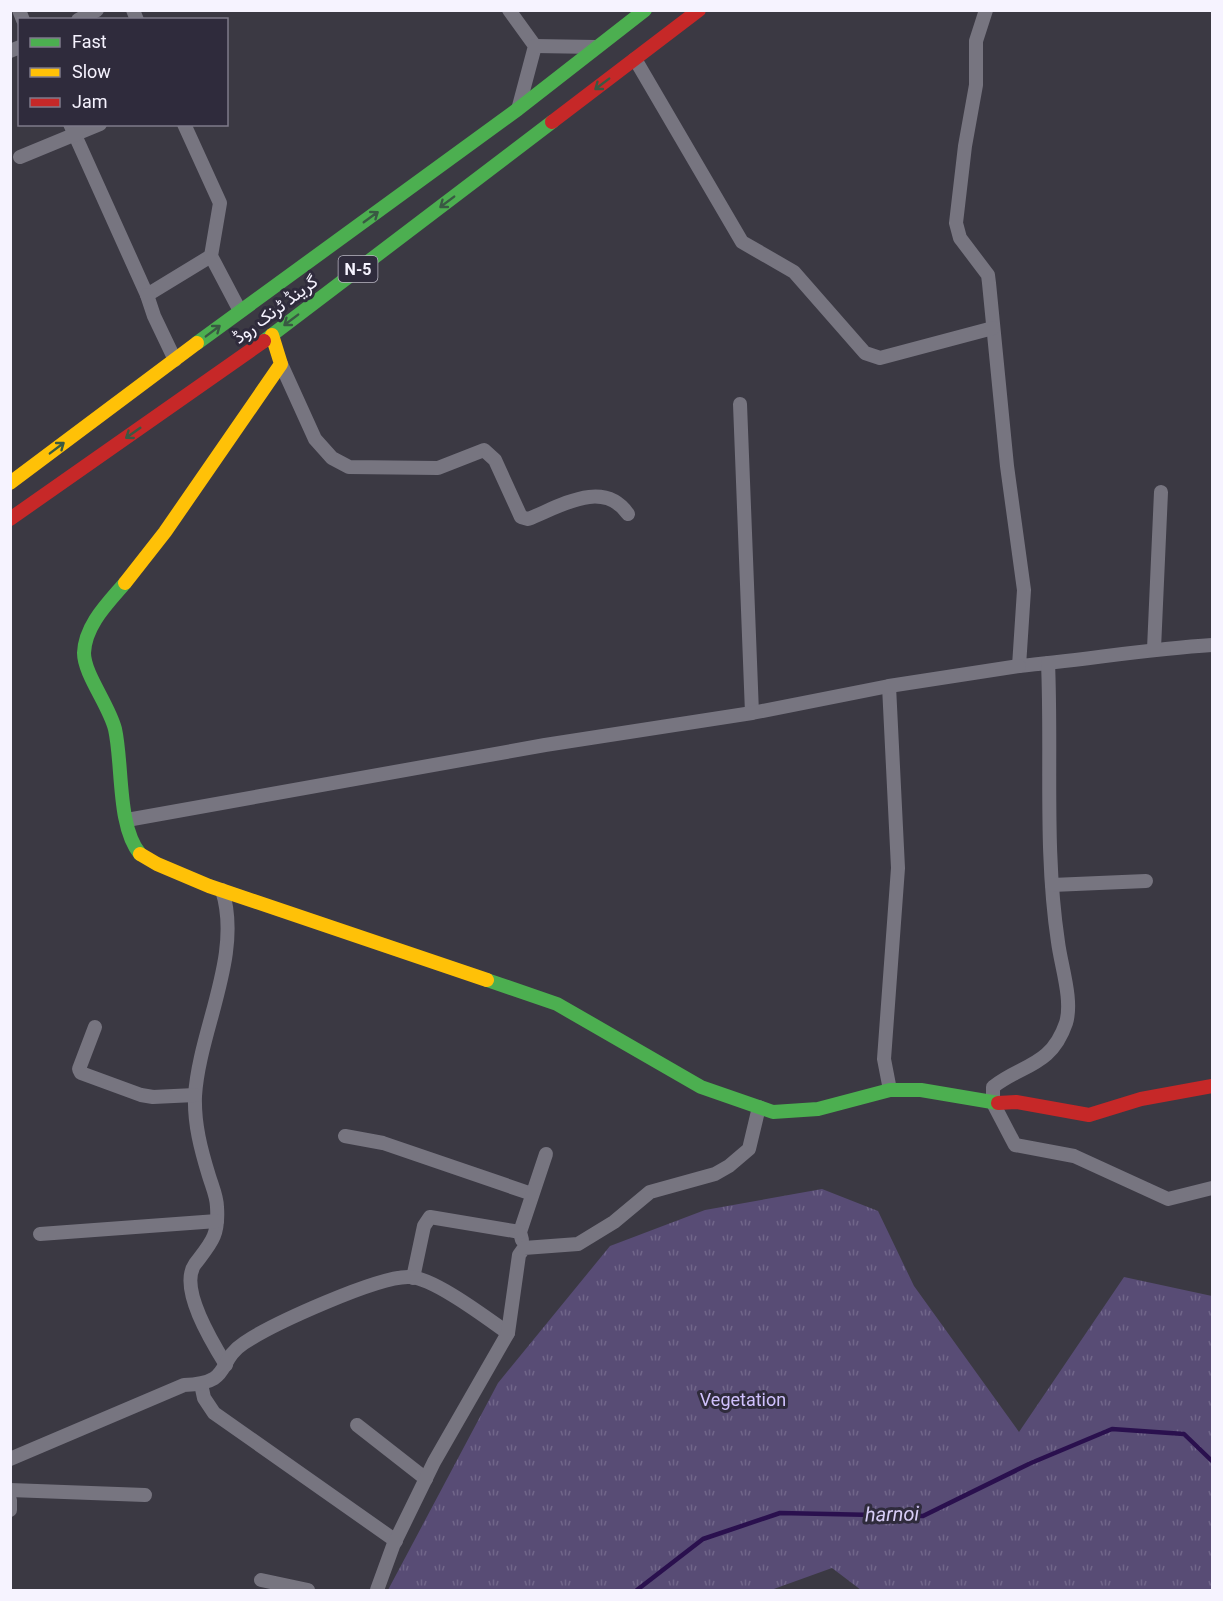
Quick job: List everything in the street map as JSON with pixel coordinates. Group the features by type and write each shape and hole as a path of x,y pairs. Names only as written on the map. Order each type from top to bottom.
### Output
{"main road":[{"name":"گرینڈ ٹرنک روڈ","path":"10,483 240,311 518,109 601,47 645,10"},
{"name":"گرینڈ ٹرنک روڈ","path":"10,519 272,335 699,10"},
{"path":"272,335 281,364 165,532 94,621 88,637 84,653 87,669 105,700 115,729 127,820 132,842 140,854 157,864 222,890 343,929 557,1004 701,1087 773,1112 818,1109 890,1090 921,1090 993,1103 1016,1102 1078,1115 1089,1115 1141,1099 1212,1086"}],"street":[{"path":"82,18 97,10"},
{"path":"509,10 535,46"},
{"path":"986,10 976,41 976,85 965,146 956,223 960,238 987,275 1007,466 1024,590 1019,666"},
{"path":"535,46 601,47"},
{"path":"518,109 535,46"},
{"path":"635,59 742,242 794,272 865,353 880,358 993,328"},
{"path":"20,157 73,130 91,126"},
{"path":"185,126 220,203 211,256 240,311"},
{"path":"73,130 175,360"},
{"path":"147,295 211,256"},
{"path":"281,364 315,439 332,458 349,467 438,468 484,450 495,460 521,517 528,519 587,496 616,501 628,514"},
{"path":"740,404 752,713"},
{"path":"1154,649 1161,492"},
{"path":"127,820 545,745 752,713 890,686 1019,666 1154,649 1212,645"},
{"path":"1048,663 1048,788 1052,885 1068,1003 1066,1021 1059,1039 1032,1067 993,1087 993,1103 1015,1145 1074,1156 1168,1198 1212,1188"},
{"path":"890,686 898,868 884,1059 890,1090"},
{"path":"1052,885 1146,881"},
{"path":"222,890 227,915 224,959 195,1095 199,1142 218,1205 217,1221 212,1245 194,1265 193,1296 209,1337 226,1365"},
{"path":"95,1027 79,1069 81,1073 141,1095 153,1097 195,1095"},
{"path":"524,1248 578,1244 614,1222 650,1192 715,1174 729,1166 749,1149 759,1107"},
{"path":"345,1136 383,1143 532,1194"},
{"path":"377,1590 396,1541 426,1479 508,1333 519,1255 524,1248 520,1232 546,1154"},
{"path":"413,1278 423,1226 430,1217 520,1232"},
{"path":"40,1234 217,1221"},
{"path":"10,1460 184,1385 201,1384 217,1378 242,1344 296,1315 386,1282 413,1278 463,1302 508,1333"},
{"path":"201,1384 204,1398 214,1413 396,1541"},
{"path":"357,1425 426,1479"},
{"path":"10,1490 145,1495"},
{"path":"10,1500 10,1510"},
{"path":"261,1580 308,1590"}],"green space":[{"name":"Vegetation","path":"822,1189 878,1211 914,1286 1019,1432 1124,1277 1212,1296 1212,1590 861,1590 832,1568 771,1590 388,1590 498,1383 610,1246 705,1210"}],"waterway":[{"name":"harnoi","path":"637,1590 703,1539 780,1513 923,1516 1031,1463 1112,1429 1184,1434 1212,1461"}],"traffic: fast":[{"path":"197,343 518,109 645,10"},
{"path":"264,341 552,122"},
{"path":"125,583 93,624 88,633 84,653 92,680 115,729 124,812 133,842 140,854"},
{"path":"487,980 557,1004 701,1087 773,1112 818,1109 890,1090 921,1090 998,1103"}],"traffic: slow":[{"path":"125,583 165,532 281,364 272,335"},
{"path":"10,483 197,343"},
{"path":"140,854 157,864 209,886 487,980"}],"traffic: jam":[{"path":"552,122 699,10"},
{"path":"10,519 264,341"},
{"path":"998,1103 1016,1102 1089,1115 1141,1099 1212,1086"}]}
